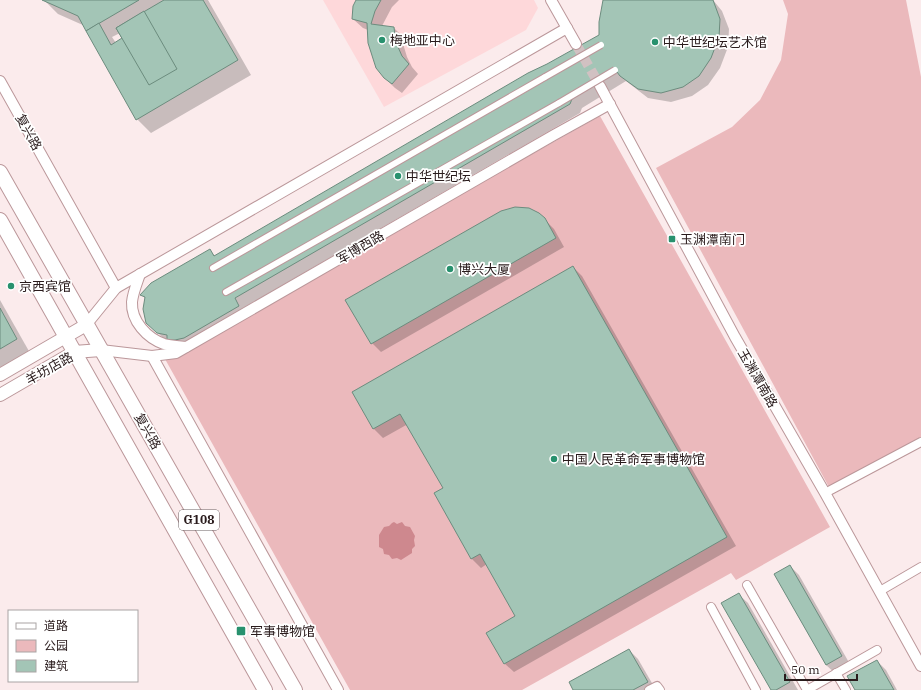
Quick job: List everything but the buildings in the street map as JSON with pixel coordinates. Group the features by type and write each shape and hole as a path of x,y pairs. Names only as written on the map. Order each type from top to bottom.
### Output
{"highway":[{"name":"复兴路","path":"0,172 86,325 207,533 295,690"},
{"name":"复兴路","path":"0,220 265,690"}],"main road":[{"name":"羊坊店路","path":"0,375 86,325"},
{"name":"羊坊店路","path":"0,395 74,352 101,350"}],"street":[{"path":"551,0 576,44"},
{"path":"86,325 116,288 567,28"},
{"path":"213,268 602,45"},
{"path":"226,292 615,70"},
{"name":"复兴路","path":"0,81 116,288"},
{"name":"玉渊潭南路","path":"600,86 735,337 825,493 921,666"},
{"name":"军博西路","path":"101,350 152,356 170,355 610,104"},
{"path":"140,274 132,302 134,314 141,328 151,338 166,344 186,347"},
{"path":"152,356 338,690"},
{"path":"825,493 921,442"},
{"path":"880,591 921,567"},
{"path":"747,585 807,690 877,650"},
{"path":"711,607 756,690"},
{"path":"836,673 846,690"},
{"path":"649,690 657,686 660,690"}],"shaded area":[{"name":"梅地亚中心","path":"323,0 534,0 538,8 526,30 384,107"},
{"path":"394,522 397,524 402,522 405,526 410,527 415,536 415,546 412,549 412,553 401,560 397,558 392,559 389,555 384,554 383,549 379,547 379,535 384,527 389,526"}],"green space":[{"path":"783,0 906,0 921,77 921,437 830,489 656,168 732,127 760,100 781,60 788,14"},
{"name":"中国人民革命军事博物馆","path":"600,116 830,527 736,580 731,573 522,690 350,690 165,359"}],"tunnel":[{"path":"576,44 600,86"}],"place":[{"name":"梅地亚中心","path":"382,40"},
{"name":"中华世纪坛艺术馆","path":"655,42"},
{"name":"中华世纪坛","path":"398,176"},
{"name":"玉渊潭南门","path":"672,239"},
{"name":"博兴大厦","path":"450,269"},
{"name":"京西宾馆","path":"11,286"},
{"name":"中国人民革命军事博物馆","path":"554,459"},
{"name":"军事博物馆","path":"241,631"}]}
